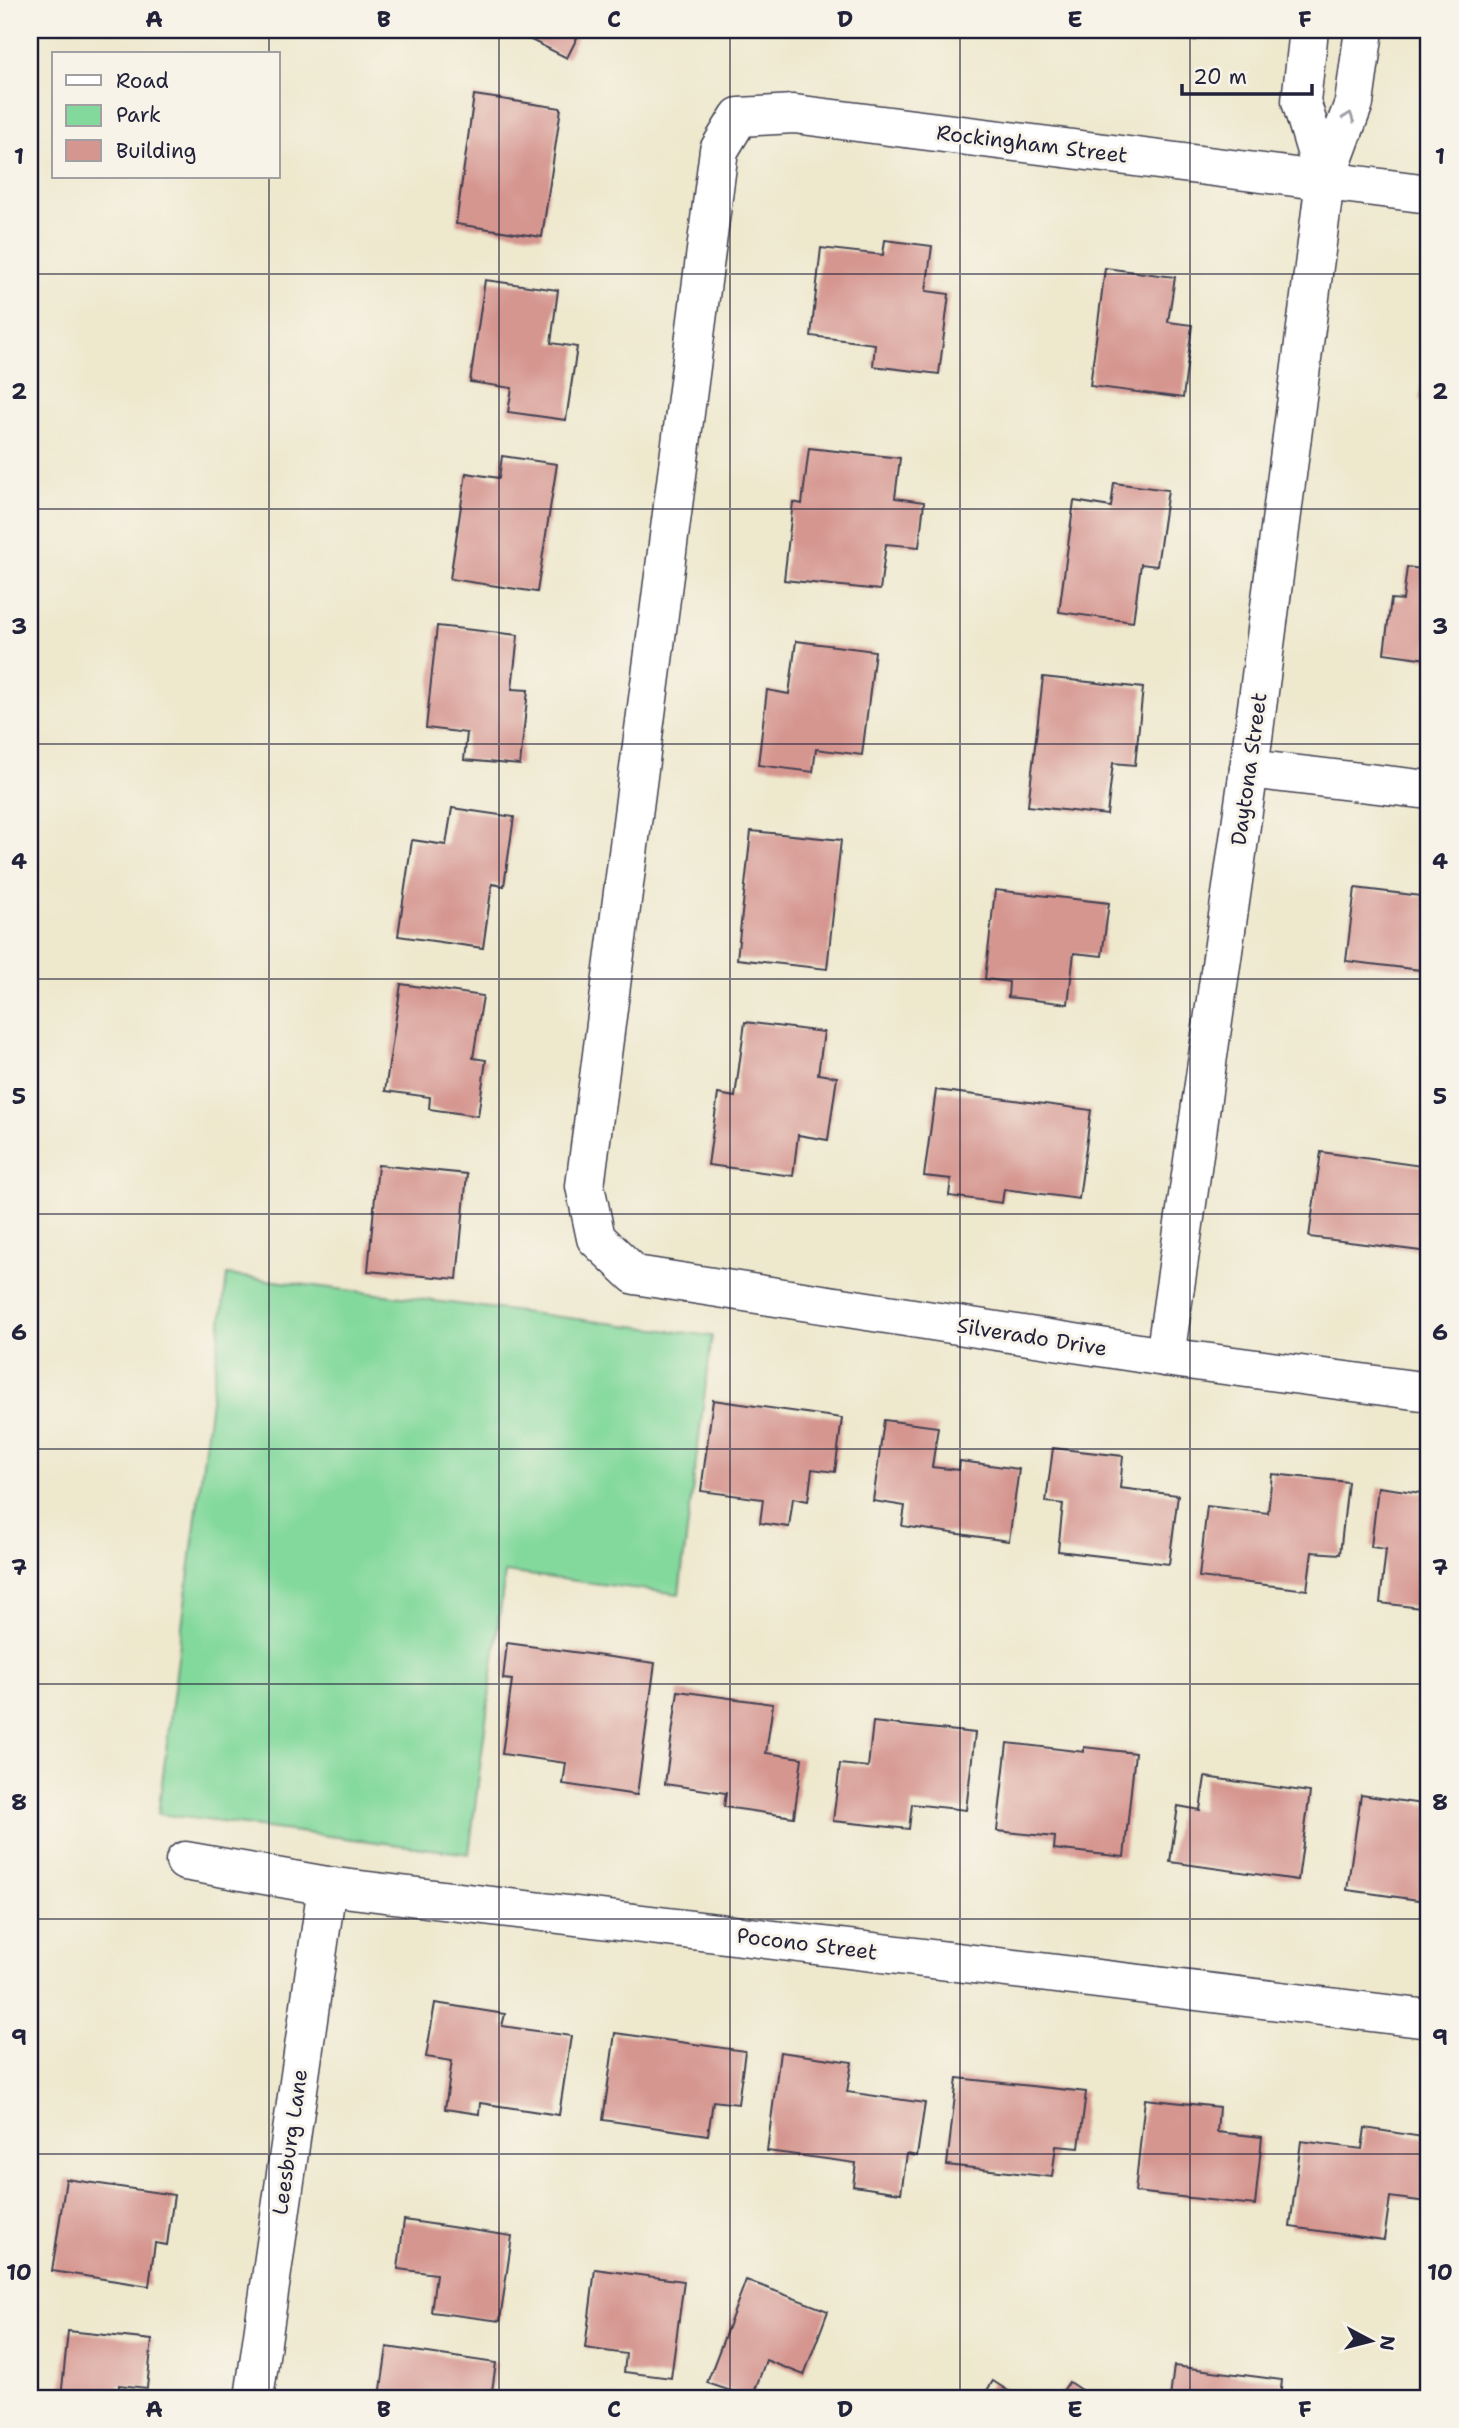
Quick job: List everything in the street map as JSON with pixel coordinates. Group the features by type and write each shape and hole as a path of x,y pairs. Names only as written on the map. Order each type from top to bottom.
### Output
{"street":[{"name":"Daytona Street","path":"1309,30 1301,101 1325,181"},
{"name":"Daytona Street","path":"1165,1357 1250,769 1325,181 1354,103 1364,30"},
{"name":"Rockingham Street","path":"635,1275 596,1238 585,1186 719,150 739,117 794,114 1429,194"},
{"path":"1250,769 1429,790"},
{"name":"Silverado Drive","path":"635,1275 1165,1357 1429,1392"},
{"name":"Pocono Street","path":"185,1861 327,1886 1429,2019"},
{"name":"Leesburg Lane","path":"254,2398 327,1886"}],"green space":[{"path":"227,1275 712,1336 679,1594 505,1572 469,1854 158,1814"}],"building":[{"path":"581,30 567,58 515,32"},
{"path":"1137,30 1197,30 1196,40"},
{"path":"474,95 561,108 542,237 456,224"},
{"path":"885,240 932,246 926,291 949,294 939,374 873,366 875,344 811,336 821,248 883,255"},
{"path":"1105,268 1175,277 1168,322 1192,325 1183,398 1090,386"},
{"path":"485,280 558,290 551,343 577,347 566,420 508,412 512,388 470,382"},
{"path":"1425,359 1429,359 1429,401 1419,400"},
{"path":"809,448 900,458 895,498 924,502 919,547 886,544 880,590 784,580 793,502 802,504"},
{"path":"502,456 557,464 537,592 450,579 466,473 499,478"},
{"path":"1114,483 1168,490 1157,566 1141,564 1133,622 1059,612 1074,501 1111,507"},
{"path":"1407,567 1429,570 1427,659 1384,653 1391,599 1403,600"},
{"path":"437,626 518,635 512,689 528,690 520,765 464,760 467,733 426,728"},
{"path":"796,641 875,651 862,755 816,749 813,772 758,765 767,690 789,694"},
{"path":"1043,677 1143,688 1135,765 1113,763 1107,815 1028,806"},
{"path":"452,808 514,817 504,886 492,884 483,948 398,936 412,840 446,845"},
{"path":"751,831 841,840 827,969 737,959"},
{"path":"1355,888 1429,897 1429,971 1346,961"},
{"path":"995,890 1109,903 1102,956 1074,953 1068,1004 1008,997 1009,982 985,979"},
{"path":"401,984 483,996 473,1058 486,1060 478,1116 429,1109 430,1097 385,1091"},
{"path":"745,1022 824,1032 818,1074 837,1077 828,1140 798,1135 793,1176 708,1165 718,1094 735,1097"},
{"path":"936,1090 1091,1110 1079,1199 1004,1189 1002,1203 949,1196 951,1179 924,1176"},
{"path":"1321,1152 1429,1167 1429,1252 1309,1237"},
{"path":"378,1165 467,1174 457,1279 368,1271"},
{"path":"713,1400 842,1418 835,1472 812,1469 808,1501 793,1498 789,1527 760,1523 763,1499 701,1491"},
{"path":"884,1420 938,1427 932,1467 959,1470 960,1461 1019,1469 1009,1541 902,1526 905,1506 873,1501"},
{"path":"1053,1448 1123,1456 1120,1488 1178,1495 1169,1564 1058,1551 1063,1504 1046,1502"},
{"path":"1272,1474 1348,1482 1340,1554 1312,1552 1307,1590 1199,1577 1207,1506 1268,1513"},
{"path":"1378,1487 1429,1494 1429,1609 1380,1603 1386,1549 1371,1547"},
{"path":"507,1643 655,1663 637,1795 563,1784 566,1763 502,1754 512,1680 503,1679"},
{"path":"678,1691 773,1704 766,1753 802,1758 794,1817 724,1807 726,1793 665,1784"},
{"path":"873,1722 975,1733 966,1810 912,1804 909,1829 833,1821 840,1764 868,1767"},
{"path":"1007,1743 1084,1752 1084,1747 1135,1753 1124,1857 1054,1849 1055,1837 997,1831"},
{"path":"1205,1777 1310,1792 1298,1880 1170,1862 1178,1806 1200,1810"},
{"path":"1361,1795 1429,1805 1429,1870 1423,1870 1419,1900 1347,1890"},
{"path":"435,2003 505,2014 502,2026 571,2036 559,2115 480,2103 479,2114 445,2109 452,2061 426,2057"},
{"path":"615,2033 745,2051 738,2104 713,2101 708,2135 603,2120"},
{"path":"780,2052 852,2062 847,2092 925,2103 917,2156 907,2154 901,2193 853,2186 856,2163 767,2151"},
{"path":"957,2078 1086,2092 1079,2148 1056,2146 1052,2177 947,2165"},
{"path":"1145,2099 1219,2107 1217,2132 1262,2137 1255,2205 1135,2192"},
{"path":"1365,2128 1429,2138 1427,2202 1390,2197 1384,2240 1290,2227 1301,2141 1362,2149"},
{"path":"66,2179 174,2195 167,2245 155,2243 149,2286 52,2271"},
{"path":"404,2220 512,2236 500,2321 431,2312 436,2274 398,2269"},
{"path":"595,2269 684,2281 671,2378 624,2372 626,2354 585,2348"},
{"path":"746,2280 828,2311 804,2375 766,2360 752,2398 707,2383"},
{"path":"68,2331 152,2340 147,2388 119,2385 118,2398 61,2398"},
{"path":"387,2347 496,2363 491,2398 380,2396"},
{"path":"1174,2366 1282,2380 1280,2398 1170,2398"},
{"path":"993,2381 1019,2398 982,2398"},
{"path":"1069,2382 1093,2398 1058,2398"}]}
